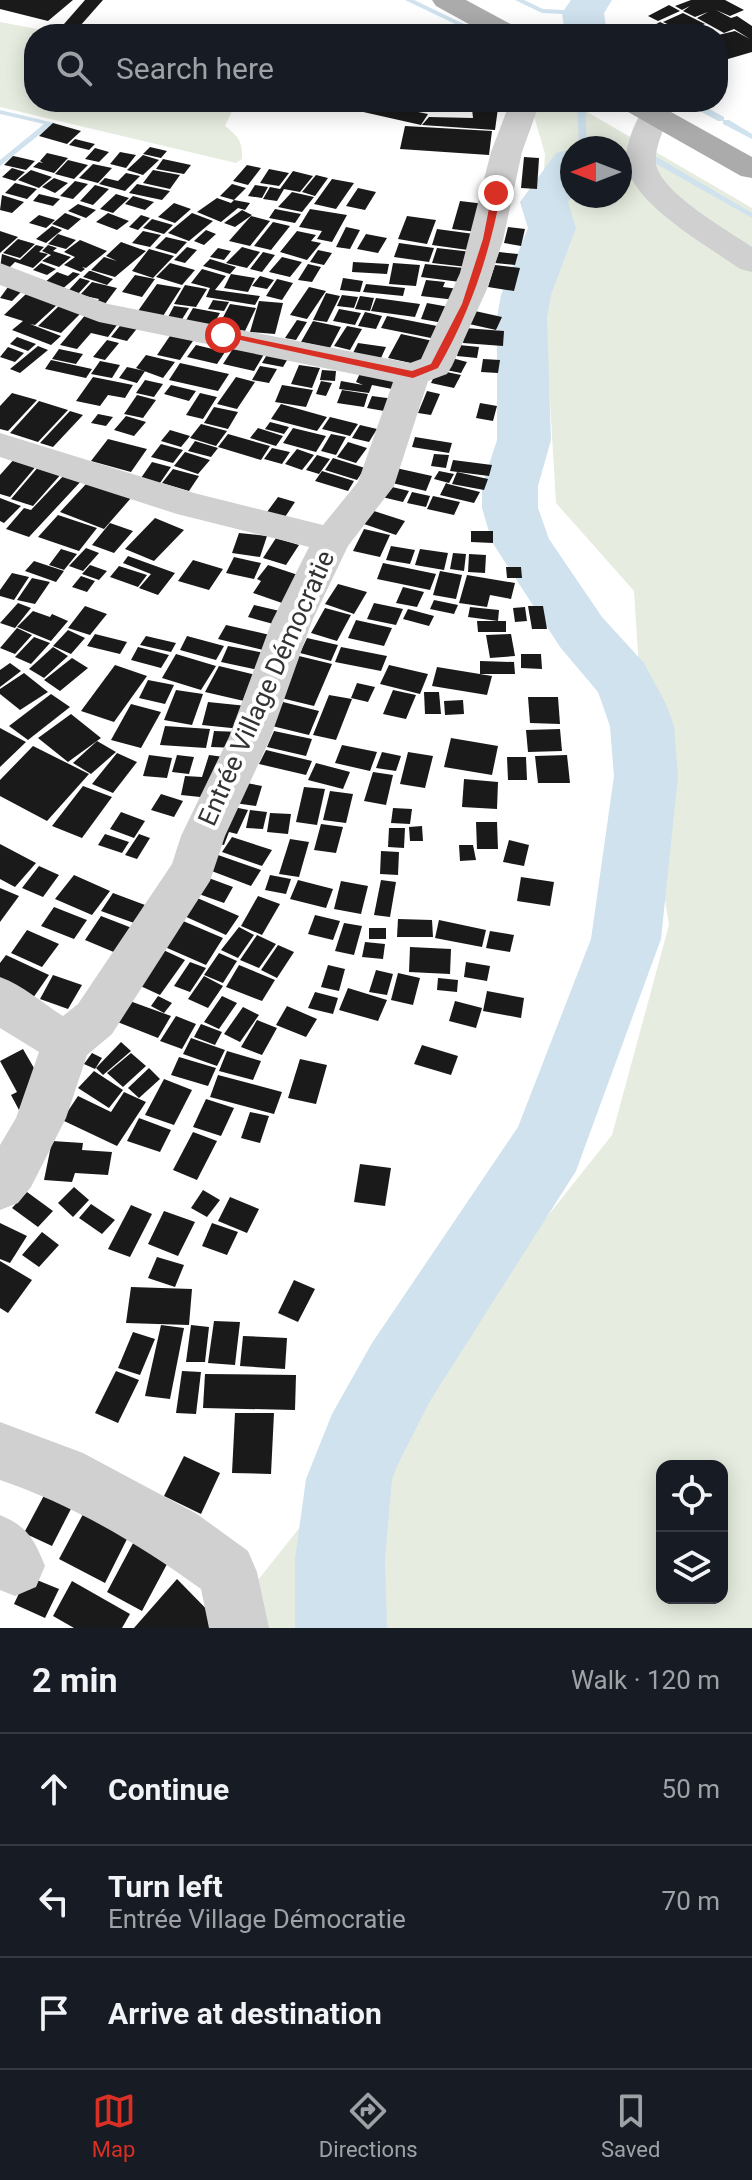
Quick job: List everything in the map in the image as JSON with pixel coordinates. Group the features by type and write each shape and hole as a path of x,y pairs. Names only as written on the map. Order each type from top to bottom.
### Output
{"main road":[{"path":"446,0 490,24"},
{"path":"476,0 519,24"},
{"path":"659,112 752,169"},
{"path":"662,112 752,154"}],"street":[{"path":"0,273 99,312 413,375 435,366 467,304 488,239 496,193 520,112"},
{"path":"648,112 641,163 646,178 663,197 752,262"},
{"name":"Entrée Village Démocratie","path":"66,1043 95,1019 194,868 199,839 225,793 255,725 292,621 332,540 375,486 413,375"},
{"path":"0,445 174,500 332,540"},
{"path":"0,997 14,1011 66,1043 43,1117 21,1163 0,1186"},
{"path":"0,1451 63,1473 176,1535 227,1572 239,1628"}],"shaded area":[{"path":"0,22 24,26 24,112 232,112 225,126 239,140 242,159 236,163 0,107"},
{"path":"534,112 587,112 628,136 560,136 560,208 632,208 632,138 752,208 752,1628 237,1628 250,1590 612,1135 669,925 646,776 634,591 556,503 540,232 545,154"}],"building":[{"path":"0,0 73,0 48,21 0,9"},
{"path":"85,0 103,0 82,24 64,24"},
{"path":"691,0 725,0 744,10 730,16 716,10 731,18 737,16 752,26 752,52 728,59 728,33 735,31 750,39 734,29 728,31 728,24 708,24 697,18 708,12 695,17 683,11 690,6 682,10 675,6"},
{"path":"669,5 680,11 658,21 648,16"},
{"path":"683,13 705,24 667,24 663,22"},
{"path":"363,112 428,114 421,125"},
{"path":"472,112 497,112 495,130 422,125 429,117 473,118"},
{"path":"53,123 81,131 67,144 39,136"},
{"path":"405,126 492,131 489,155 400,149"},
{"path":"75,139 95,144 89,150 69,145"},
{"path":"150,147 167,151 161,158 143,154"},
{"path":"95,148 109,152 99,162 85,159"},
{"path":"120,152 136,155 126,168 110,164"},
{"path":"47,153 68,158 54,173 33,167 39,162 43,163 40,161"},
{"path":"143,155 159,160 143,175 127,170"},
{"path":"13,156 35,161 26,170 4,165"},
{"path":"524,157 539,158 537,189 521,188"},
{"path":"163,159 191,165 184,174 156,169"},
{"path":"68,160 88,165 74,179 55,174"},
{"path":"93,164 112,168 98,183 79,178"},
{"path":"247,165 261,168 248,185 233,181"},
{"path":"12,168 25,172 15,181 2,177"},
{"path":"269,169 289,173 279,186 260,183"},
{"path":"31,170 52,177 39,188 18,180"},
{"path":"153,170 180,175 170,189 143,183"},
{"path":"293,171 313,176 300,192 284,189 277,201 263,199 270,187 280,189"},
{"path":"126,173 140,176 125,191 99,184 105,178 118,181"},
{"path":"316,175 328,178 315,196 302,192"},
{"path":"54,178 68,183 55,193 42,187"},
{"path":"332,179 354,183 336,209 314,204"},
{"path":"75,181 88,184 73,199 60,196"},
{"path":"15,183 37,189 27,199 5,193"},
{"path":"137,184 170,191 162,200 129,193"},
{"path":"232,184 246,188 234,200 220,196"},
{"path":"95,185 109,189 93,205 80,201"},
{"path":"255,185 268,187 262,198 248,196"},
{"path":"358,188 376,192 365,210 346,206"},
{"path":"292,192 314,197 302,212 278,207"},
{"path":"39,194 60,199 53,206 33,201"},
{"path":"116,194 129,198 113,213 100,209"},
{"path":"2,195 24,202 12,213 0,210"},
{"path":"133,196 154,202 145,210 125,204"},
{"path":"217,198 231,203 234,200 250,203 245,210 238,208 221,222 197,212"},
{"path":"460,201 485,204 477,232 452,229"},
{"path":"174,203 191,209 175,223 158,217"},
{"path":"78,204 96,210 86,218 68,211"},
{"path":"275,209 301,214 295,223 269,218"},
{"path":"310,209 347,215 332,242 317,239 322,231 299,227"},
{"path":"242,210 252,215 235,227 224,223"},
{"path":"65,213 81,219 68,230 52,224"},
{"path":"108,213 129,221 117,230 96,222"},
{"path":"192,213 213,221 189,241 168,233"},
{"path":"39,215 55,220 46,228 29,223"},
{"path":"141,215 150,218 138,230 129,227"},
{"path":"251,216 270,221 250,246 229,241"},
{"path":"407,216 436,220 427,244 398,239"},
{"path":"152,219 173,225 164,234 143,228"},
{"path":"273,222 290,226 271,250 254,246"},
{"path":"52,226 62,230 46,243 36,239"},
{"path":"346,227 360,230 350,249 336,247"},
{"path":"508,227 525,229 521,246 504,243"},
{"path":"437,229 474,234 468,250 432,245"},
{"path":"206,230 216,234 204,245 194,241"},
{"path":"0,231 18,237 0,253"},
{"path":"143,231 161,235 150,247 132,243"},
{"path":"297,231 316,235 311,241 321,243 307,260 280,252"},
{"path":"58,234 76,240 66,249 48,244"},
{"path":"366,234 387,238 378,253 357,249"},
{"path":"166,237 187,242 176,254 155,248"},
{"path":"18,239 35,244 20,258 3,253"},
{"path":"80,240 107,251 86,268 82,267 85,269 81,272 64,265 75,257 64,252"},
{"path":"121,242 146,251 115,277 91,270 104,257 117,261 106,256"},
{"path":"399,243 434,248 429,262 394,257"},
{"path":"36,245 44,247 39,252 48,254 33,268 15,262 7,270 0,268 2,254 20,260"},
{"path":"48,245 57,248 53,251 71,257 59,267 42,261 51,255 42,251"},
{"path":"187,247 197,250 185,263 174,260"},
{"path":"242,247 260,252 247,268 226,263"},
{"path":"218,248 231,251 224,260 210,257"},
{"path":"437,248 472,252 467,267 432,263"},
{"path":"149,249 174,256 153,278 132,271"},
{"path":"318,250 332,253 324,265 310,262"},
{"path":"263,252 275,255 262,272 250,269"},
{"path":"499,252 518,254 515,265 495,263"},
{"path":"282,257 302,262 290,277 269,272"},
{"path":"210,259 236,267 230,274 203,266"},
{"path":"353,262 389,264 387,274 352,272"},
{"path":"41,263 56,269 47,275 33,270"},
{"path":"170,263 195,270 182,285 156,277"},
{"path":"393,263 420,265 416,286 389,284"},
{"path":"308,264 321,267 312,282 298,280"},
{"path":"425,264 464,268 460,282 421,277"},
{"path":"495,265 520,268 514,291 488,287"},
{"path":"202,269 226,276 215,290 260,296 255,305 206,297 210,288 191,283"},
{"path":"89,271 113,279 107,285 83,277"},
{"path":"57,272 68,276 73,272 80,274 61,290 44,283"},
{"path":"231,274 255,278 248,292 224,288"},
{"path":"135,275 155,279 142,297 122,292"},
{"path":"260,276 274,280 267,289 252,286"},
{"path":"80,278 90,281 78,294 68,291"},
{"path":"343,278 363,281 360,292 340,290"},
{"path":"277,279 293,283 282,300 266,296"},
{"path":"426,280 445,282 443,287 459,289 456,300 421,296"},
{"path":"92,282 117,288 105,304 97,302 99,299 80,295"},
{"path":"157,284 181,288 163,316 138,311"},
{"path":"366,284 405,288 403,296 363,292"},
{"path":"185,285 207,289 196,307 174,304"},
{"path":"8,287 22,291 12,301 0,298"},
{"path":"309,287 326,291 307,319 290,315"},
{"path":"326,293 340,296 327,322 313,320"},
{"path":"26,294 58,304 35,325 30,324 61,336 51,345 12,330 23,321 4,315"},
{"path":"342,295 358,297 354,308 337,306"},
{"path":"360,296 374,298 370,311 355,309"},
{"path":"376,298 420,304 415,317 371,311"},
{"path":"213,300 229,302 224,311 208,309"},
{"path":"259,301 283,303 275,334 250,332"},
{"path":"427,303 449,307 443,323 421,319"},
{"path":"230,304 256,308 245,331 218,327"},
{"path":"60,305 82,312 61,333 38,326"},
{"path":"174,306 189,308 181,321 167,319"},
{"path":"193,308 220,313 212,327 185,322"},
{"path":"339,309 361,313 355,325 333,321"},
{"path":"475,311 502,317 496,330 469,324"},
{"path":"365,312 382,316 376,329 358,326"},
{"path":"87,313 120,321 108,337 91,333 77,349 60,345"},
{"path":"387,316 442,327 436,339 381,328"},
{"path":"297,320 307,322 296,340 285,338"},
{"path":"313,321 341,327 330,348 301,342"},
{"path":"123,322 139,326 127,341 111,337"},
{"path":"347,326 362,329 350,350 334,346"},
{"path":"465,328 504,331 503,346 463,343"},
{"path":"174,330 197,335 180,360 157,355"},
{"path":"401,334 433,341 420,365 388,358"},
{"path":"17,337 36,344 28,351 10,344"},
{"path":"107,340 119,343 105,360 93,357"},
{"path":"358,343 386,347 381,358 353,353"},
{"path":"236,344 266,351 254,371 223,364"},
{"path":"196,345 225,352 217,364 187,357"},
{"path":"459,345 479,347 477,358 457,356"},
{"path":"38,346 48,350 20,373 10,369"},
{"path":"8,347 24,353 15,362 0,357"},
{"path":"59,349 83,354 76,364 52,359"},
{"path":"269,351 290,355 283,367 262,363"},
{"path":"146,355 175,362 163,378 136,368"},
{"path":"448,357 467,362 461,373 441,369"},
{"path":"483,359 500,360 498,373 481,372"},
{"path":"51,360 92,369 86,378 45,369"},
{"path":"100,361 120,365 112,378 91,374"},
{"path":"180,363 229,374 218,391 169,380"},
{"path":"299,365 320,368 312,388 291,384"},
{"path":"260,366 277,369 269,383 252,380"},
{"path":"127,367 145,371 137,383 119,378"},
{"path":"322,370 336,371 335,381 320,380"},
{"path":"437,370 461,375 454,388 431,383"},
{"path":"361,371 397,377 392,389 372,385 369,393 339,389 341,381 363,385 356,382"},
{"path":"93,377 133,385 125,398 108,395 100,406 76,401"},
{"path":"236,377 255,382 237,409 217,404"},
{"path":"145,380 163,384 154,397 136,393"},
{"path":"321,381 332,383 326,396 316,394"},
{"path":"171,385 196,391 189,401 164,394"},
{"path":"282,385 313,390 306,407 275,402"},
{"path":"342,390 368,394 364,407 337,403"},
{"path":"427,391 440,394 431,415 418,413"},
{"path":"12,393 37,400 8,431 0,429 0,406"},
{"path":"200,393 217,397 203,419 186,415"},
{"path":"137,395 156,400 143,418 124,414"},
{"path":"372,396 394,399 390,412 367,408"},
{"path":"39,401 68,410 38,442 10,433"},
{"path":"480,403 497,406 493,421 476,418"},
{"path":"281,404 327,417 317,431 271,419"},
{"path":"214,407 238,412 228,429 204,423"},
{"path":"70,411 83,415 53,447 40,443"},
{"path":"98,414 113,417 106,426 91,423"},
{"path":"126,416 146,422 134,436 114,430"},
{"path":"330,417 358,424 350,436 322,429"},
{"path":"270,422 289,427 284,434 265,429"},
{"path":"201,424 227,431 216,446 190,438"},
{"path":"360,425 377,429 369,442 352,438"},
{"path":"258,428 283,436 276,446 250,438"},
{"path":"293,428 326,436 316,452 283,443"},
{"path":"170,430 190,436 181,447 161,441"},
{"path":"228,434 270,446 261,460 218,447"},
{"path":"331,434 346,437 336,455 321,451"},
{"path":"415,437 452,443 449,453 412,447"},
{"path":"108,439 147,449 131,472 91,461"},
{"path":"195,441 218,448 211,457 188,451"},
{"path":"348,442 367,448 356,463 337,457"},
{"path":"161,444 183,450 173,463 151,457"},
{"path":"272,448 290,452 282,464 264,459"},
{"path":"297,449 314,455 302,470 285,464"},
{"path":"185,452 210,460 198,474 174,466"},
{"path":"434,454 449,455 446,468 431,466"},
{"path":"317,455 330,459 319,474 306,470"},
{"path":"16,457 38,464 10,497 0,494 0,475"},
{"path":"333,458 365,468 357,480 325,470"},
{"path":"453,460 492,465 489,476 450,471"},
{"path":"152,462 171,467 160,483 141,478"},
{"path":"39,466 62,473 33,506 11,499"},
{"path":"396,468 432,476 426,491 388,482"},
{"path":"173,469 199,476 189,491 162,483"},
{"path":"322,471 354,481 348,491 315,481"},
{"path":"439,471 454,474 449,483 434,479"},
{"path":"457,472 488,479 484,490 452,484"},
{"path":"66,473 83,479 29,537 6,529 24,508 31,510"},
{"path":"87,483 131,498 104,529 60,512"},
{"path":"446,483 480,492 474,503 440,495"},
{"path":"388,486 409,491 403,502 382,497"},
{"path":"412,492 430,496 426,507 407,503"},
{"path":"433,496 460,502 454,515 427,509"},
{"path":"278,497 295,502 285,517 267,512"},
{"path":"0,498 21,506 4,523 0,521"},
{"path":"374,511 405,521 396,535 364,524"},
{"path":"58,515 97,528 79,551 38,537"},
{"path":"155,518 184,530 154,561 125,549"},
{"path":"110,523 133,531 114,553 92,545"},
{"path":"364,529 390,535 380,557 353,551"},
{"path":"471,531 493,531 493,543 471,542"},
{"path":"239,533 267,536 260,557 232,553"},
{"path":"276,538 299,545 286,565 263,558"},
{"path":"391,546 415,550 410,564 386,560"},
{"path":"86,548 99,553 83,571 69,566"},
{"path":"61,549 77,554 64,570 49,565"},
{"path":"420,549 448,553 444,570 415,565"},
{"path":"453,553 466,554 464,571 450,569"},
{"path":"469,554 486,555 485,573 468,572"},
{"path":"128,556 175,573 158,595 139,588 151,574 123,563"},
{"path":"234,557 261,563 254,579 226,573"},
{"path":"193,560 223,569 209,590 178,581"},
{"path":"34,561 64,571 56,582 25,571"},
{"path":"383,563 436,574 430,590 377,579"},
{"path":"90,565 107,571 99,580 82,574"},
{"path":"268,565 301,576 282,603 253,593 261,581 257,579"},
{"path":"119,566 147,575 138,587 110,577"},
{"path":"506,567 521,567 522,578 507,578"},
{"path":"440,571 462,575 456,599 433,595"},
{"path":"12,573 29,577 14,600 0,596 0,590"},
{"path":"467,575 515,583 511,599 490,595 487,607 459,603"},
{"path":"81,576 95,581 87,592 72,587"},
{"path":"32,578 50,582 35,604 17,600"},
{"path":"338,584 367,592 354,614 325,604"},
{"path":"403,587 424,592 417,607 396,603"},
{"path":"434,600 458,605 454,614 430,609"},
{"path":"18,603 31,608 15,628 0,623"},
{"path":"374,603 403,609 396,625 367,619"},
{"path":"254,605 284,612 277,625 248,617"},
{"path":"85,606 107,614 90,635 68,628"},
{"path":"528,606 543,606 547,629 532,629"},
{"path":"470,607 499,610 498,621 468,617"},
{"path":"525,607 527,621 515,622 513,608"},
{"path":"325,608 351,615 337,641 311,633"},
{"path":"408,609 434,616 429,626 403,619"},
{"path":"33,611 68,621 51,641 17,627"},
{"path":"356,620 392,628 384,646 348,638"},
{"path":"477,621 506,621 506,632 478,632"},
{"path":"226,625 270,635 263,650 218,639"},
{"path":"17,628 32,635 15,654 0,648"},
{"path":"68,630 85,638 71,654 53,646"},
{"path":"95,634 127,642 120,654 87,646"},
{"path":"511,634 515,656 490,658 486,635"},
{"path":"146,636 176,643 171,652 140,645"},
{"path":"187,636 224,646 216,660 180,650"},
{"path":"34,637 50,643 31,664 15,657"},
{"path":"307,638 338,645 331,661 300,653"},
{"path":"228,646 265,653 258,670 221,662"},
{"path":"53,647 68,656 44,678 29,669"},
{"path":"138,647 169,655 161,668 131,660"},
{"path":"341,647 387,656 381,671 335,662"},
{"path":"176,654 216,666 201,690 162,678"},
{"path":"521,654 541,654 542,669 521,668"},
{"path":"299,656 332,664 314,706 281,698"},
{"path":"72,658 88,668 60,691 44,680"},
{"path":"480,661 514,662 515,674 480,674"},
{"path":"10,663 21,671 0,687 0,670"},
{"path":"115,665 147,676 114,722 81,711"},
{"path":"389,665 428,674 420,694 380,684"},
{"path":"219,666 256,675 244,701 205,692"},
{"path":"437,667 492,676 487,695 432,686"},
{"path":"24,673 48,692 20,710 0,694 0,689"},
{"path":"148,680 174,685 165,704 139,698"},
{"path":"357,683 375,687 368,702 351,698"},
{"path":"176,690 203,694 192,725 164,720"},
{"path":"393,690 416,695 406,719 383,714"},
{"path":"424,692 439,692 441,714 425,714"},
{"path":"51,694 70,707 28,740 9,726"},
{"path":"329,695 352,699 336,740 313,735"},
{"path":"528,697 558,697 560,724 530,723"},
{"path":"463,700 464,714 445,715 444,701"},
{"path":"208,702 247,706 241,729 202,725"},
{"path":"283,702 319,711 309,735 272,726"},
{"path":"131,704 161,712 141,748 111,740"},
{"path":"71,714 101,738 68,762 38,738"},
{"path":"165,726 210,729 206,748 160,745"},
{"path":"0,728 26,742 0,767"},
{"path":"560,729 562,751 528,752 526,730"},
{"path":"214,731 241,732 238,748 211,747"},
{"path":"274,731 312,739 306,756 267,747"},
{"path":"451,738 498,746 492,775 444,767"},
{"path":"97,741 116,752 91,774 73,763"},
{"path":"342,745 377,752 370,771 335,763"},
{"path":"33,746 89,774 47,821 0,796 0,780"},
{"path":"266,750 312,761 306,775 259,764"},
{"path":"382,752 401,756 396,771 376,768"},
{"path":"408,752 433,756 425,788 400,784"},
{"path":"117,753 137,762 113,793 92,784"},
{"path":"149,755 172,758 167,778 143,776"},
{"path":"177,755 194,757 189,774 172,772"},
{"path":"209,755 224,757 210,798 181,795 185,776 202,777"},
{"path":"567,755 570,783 538,783 535,756"},
{"path":"507,757 526,757 527,780 508,780"},
{"path":"316,763 350,772 343,789 308,780"},
{"path":"373,772 393,775 386,805 364,801"},
{"path":"464,779 498,782 497,809 462,807"},
{"path":"241,782 262,786 256,806 234,803"},
{"path":"83,786 112,797 82,838 52,826"},
{"path":"304,787 325,789 317,825 296,822"},
{"path":"330,791 353,794 346,823 323,820"},
{"path":"161,794 183,801 174,817 151,810"},
{"path":"229,806 248,810 237,834 229,832 224,845 212,842"},
{"path":"393,808 412,809 410,824 391,823"},
{"path":"250,810 267,812 263,829 246,828"},
{"path":"121,812 145,821 134,838 110,829"},
{"path":"270,813 291,814 288,834 267,832"},
{"path":"476,822 497,822 498,849 477,849"},
{"path":"321,824 343,827 336,853 314,850"},
{"path":"422,826 423,841 410,841 409,827"},
{"path":"389,828 405,828 404,848 388,847"},
{"path":"105,834 129,842 122,853 98,845"},
{"path":"139,834 150,838 137,859 125,855"},
{"path":"232,837 272,850 262,866 222,852"},
{"path":"290,839 309,842 299,877 279,874"},
{"path":"509,840 529,845 524,866 503,862"},
{"path":"0,844 36,863 15,887 0,879"},
{"path":"459,845 473,845 476,860 460,861"},
{"path":"381,851 399,852 398,875 380,874"},
{"path":"218,855 261,870 251,886 209,870"},
{"path":"39,866 59,875 43,897 22,888"},
{"path":"74,875 110,891 92,915 55,899"},
{"path":"270,875 291,879 286,894 265,890"},
{"path":"206,877 233,887 224,903 196,893"},
{"path":"521,877 554,882 550,906 517,901"},
{"path":"298,880 333,889 326,908 290,899"},
{"path":"381,880 396,882 390,917 374,915"},
{"path":"341,881 368,886 361,914 334,909"},
{"path":"0,888 19,896 0,922"},
{"path":"113,893 145,905 134,923 101,911"},
{"path":"258,896 280,904 262,935 241,926"},
{"path":"195,897 239,916 226,935 182,915"},
{"path":"54,907 87,920 74,939 41,926"},
{"path":"315,915 340,921 333,940 308,934"},
{"path":"101,916 132,928 116,953 85,940"},
{"path":"176,918 223,938 206,965 158,944"},
{"path":"398,919 432,920 433,937 397,937"},
{"path":"439,920 486,930 482,947 435,938"},
{"path":"344,923 362,926 354,955 335,951"},
{"path":"239,927 254,935 238,958 221,950"},
{"path":"369,928 386,928 386,939 369,939"},
{"path":"27,930 59,944 42,967 11,953"},
{"path":"490,931 514,935 510,952 486,948"},
{"path":"257,935 276,944 259,968 240,960"},
{"path":"365,942 385,944 383,959 362,957"},
{"path":"278,945 294,952 277,978 261,970"},
{"path":"410,947 451,949 450,974 409,972"},
{"path":"159,948 185,960 160,995 134,983"},
{"path":"219,953 237,961 223,983 204,975"},
{"path":"6,955 49,975 33,998 0,982 0,963"},
{"path":"190,962 206,968 190,992 174,986"},
{"path":"466,962 490,966 487,981 464,977"},
{"path":"239,965 275,980 262,1001 226,987"},
{"path":"328,965 345,969 339,991 321,987"},
{"path":"376,970 393,974 387,995 369,992"},
{"path":"398,973 420,978 413,1005 391,1000"},
{"path":"53,975 82,985 68,1009 40,999"},
{"path":"204,976 223,986 208,1008 188,999"},
{"path":"438,978 458,980 457,992 437,990"},
{"path":"348,988 387,1000 378,1021 339,1010"},
{"path":"487,991 524,998 521,1018 483,1011"},
{"path":"315,992 338,998 333,1014 308,1008"},
{"path":"158,996 172,1003 164,1013 151,1006"},
{"path":"222,996 237,1003 219,1029 204,1022"},
{"path":"127,1000 171,1016 158,1038 115,1021"},
{"path":"455,1001 482,1008 476,1028 449,1021"},
{"path":"287,1006 317,1019 306,1037 276,1025"},
{"path":"243,1007 259,1015 240,1042 224,1034"},
{"path":"176,1016 196,1024 182,1049 160,1041"},
{"path":"257,1020 277,1028 262,1055 241,1047"},
{"path":"201,1024 222,1032 215,1045 194,1037"},
{"path":"191,1038 225,1050 217,1066 183,1054"},
{"path":"121,1042 131,1051 103,1075 96,1068"},
{"path":"422,1045 458,1056 451,1075 414,1064"},
{"path":"23,1049 49,1094 19,1110 11,1095 17,1092 0,1061"},
{"path":"227,1051 261,1061 253,1080 219,1071"},
{"path":"92,1053 102,1058 95,1069 84,1064"},
{"path":"131,1053 146,1066 123,1087 107,1073"},
{"path":"179,1057 216,1068 208,1086 171,1075"},
{"path":"300,1059 327,1065 316,1104 288,1098"},
{"path":"149,1068 160,1079 139,1098 128,1088"},
{"path":"94,1071 123,1090 109,1108 78,1088"},
{"path":"218,1075 282,1092 274,1114 210,1097"},
{"path":"164,1079 192,1090 174,1125 145,1115"},
{"path":"124,1092 146,1102 117,1146 62,1120 78,1096 111,1112"},
{"path":"206,1099 234,1108 221,1136 193,1127"},
{"path":"250,1112 269,1116 260,1143 241,1138"},
{"path":"139,1118 171,1130 160,1152 127,1141"},
{"path":"193,1132 217,1141 197,1180 173,1170"},
{"path":"52,1141 83,1143 82,1150 112,1152 108,1175 75,1173 72,1182 44,1180"},
{"path":"360,1164 391,1168 385,1206 354,1202"},
{"path":"74,1187 89,1200 73,1217 58,1203"},
{"path":"203,1190 220,1200 207,1217 191,1208"},
{"path":"27,1192 53,1211 38,1227 12,1208"},
{"path":"230,1197 259,1209 247,1233 218,1221"},
{"path":"91,1204 115,1220 102,1234 79,1218"},
{"path":"131,1205 152,1214 130,1257 108,1249"},
{"path":"164,1211 195,1222 178,1256 148,1244"},
{"path":"0,1223 27,1236 10,1263 0,1259"},
{"path":"212,1223 238,1232 227,1255 202,1246"},
{"path":"42,1232 59,1245 39,1267 22,1255"},
{"path":"157,1257 184,1265 175,1287 148,1278"},
{"path":"0,1261 32,1280 8,1313 0,1308"},
{"path":"294,1280 315,1289 298,1322 278,1313"},
{"path":"131,1287 192,1289 189,1325 126,1323"},
{"path":"214,1321 240,1322 235,1365 208,1363"},
{"path":"161,1325 184,1328 170,1399 145,1396"},
{"path":"191,1325 209,1327 205,1362 186,1362"},
{"path":"133,1332 155,1339 140,1375 118,1368"},
{"path":"243,1336 287,1338 285,1369 240,1366"},
{"path":"116,1371 139,1380 118,1423 95,1413"},
{"path":"182,1371 201,1372 196,1414 176,1413"},
{"path":"205,1374 296,1375 295,1410 203,1408"},
{"path":"235,1413 274,1413 271,1474 232,1473"},
{"path":"184,1456 220,1473 201,1514 164,1496"},
{"path":"49,1486 76,1499 52,1546 24,1533"},
{"path":"89,1503 134,1525 105,1583 59,1559"},
{"path":"139,1532 174,1551 142,1611 107,1592"},
{"path":"27,1576 59,1589 45,1618 14,1604"},
{"path":"177,1579 225,1628 134,1628"},
{"path":"72,1581 130,1614 122,1628 74,1628 53,1616"}],"waterway":[{"path":"408,0 460,24"},
{"path":"518,0 542,11 583,13"},
{"path":"585,24 583,13 592,0"},
{"path":"0,112 50,123 0,164"},
{"path":"581,112 582,136"},
{"path":"708,112 721,119"},
{"path":"726,122 752,137"},
{"path":"649,156 752,216"},
{"path":"341,1628 340,1559 346,1501 349,1479 362,1444 401,1372 549,1146 626,939 646,776 642,726 622,679 581,632 521,542 510,508 510,486 524,440 522,317 526,295 552,228 544,202 560,180"}],"route":[{"path":"223,335 413,375 435,366 467,304 488,239 496,193"}]}
